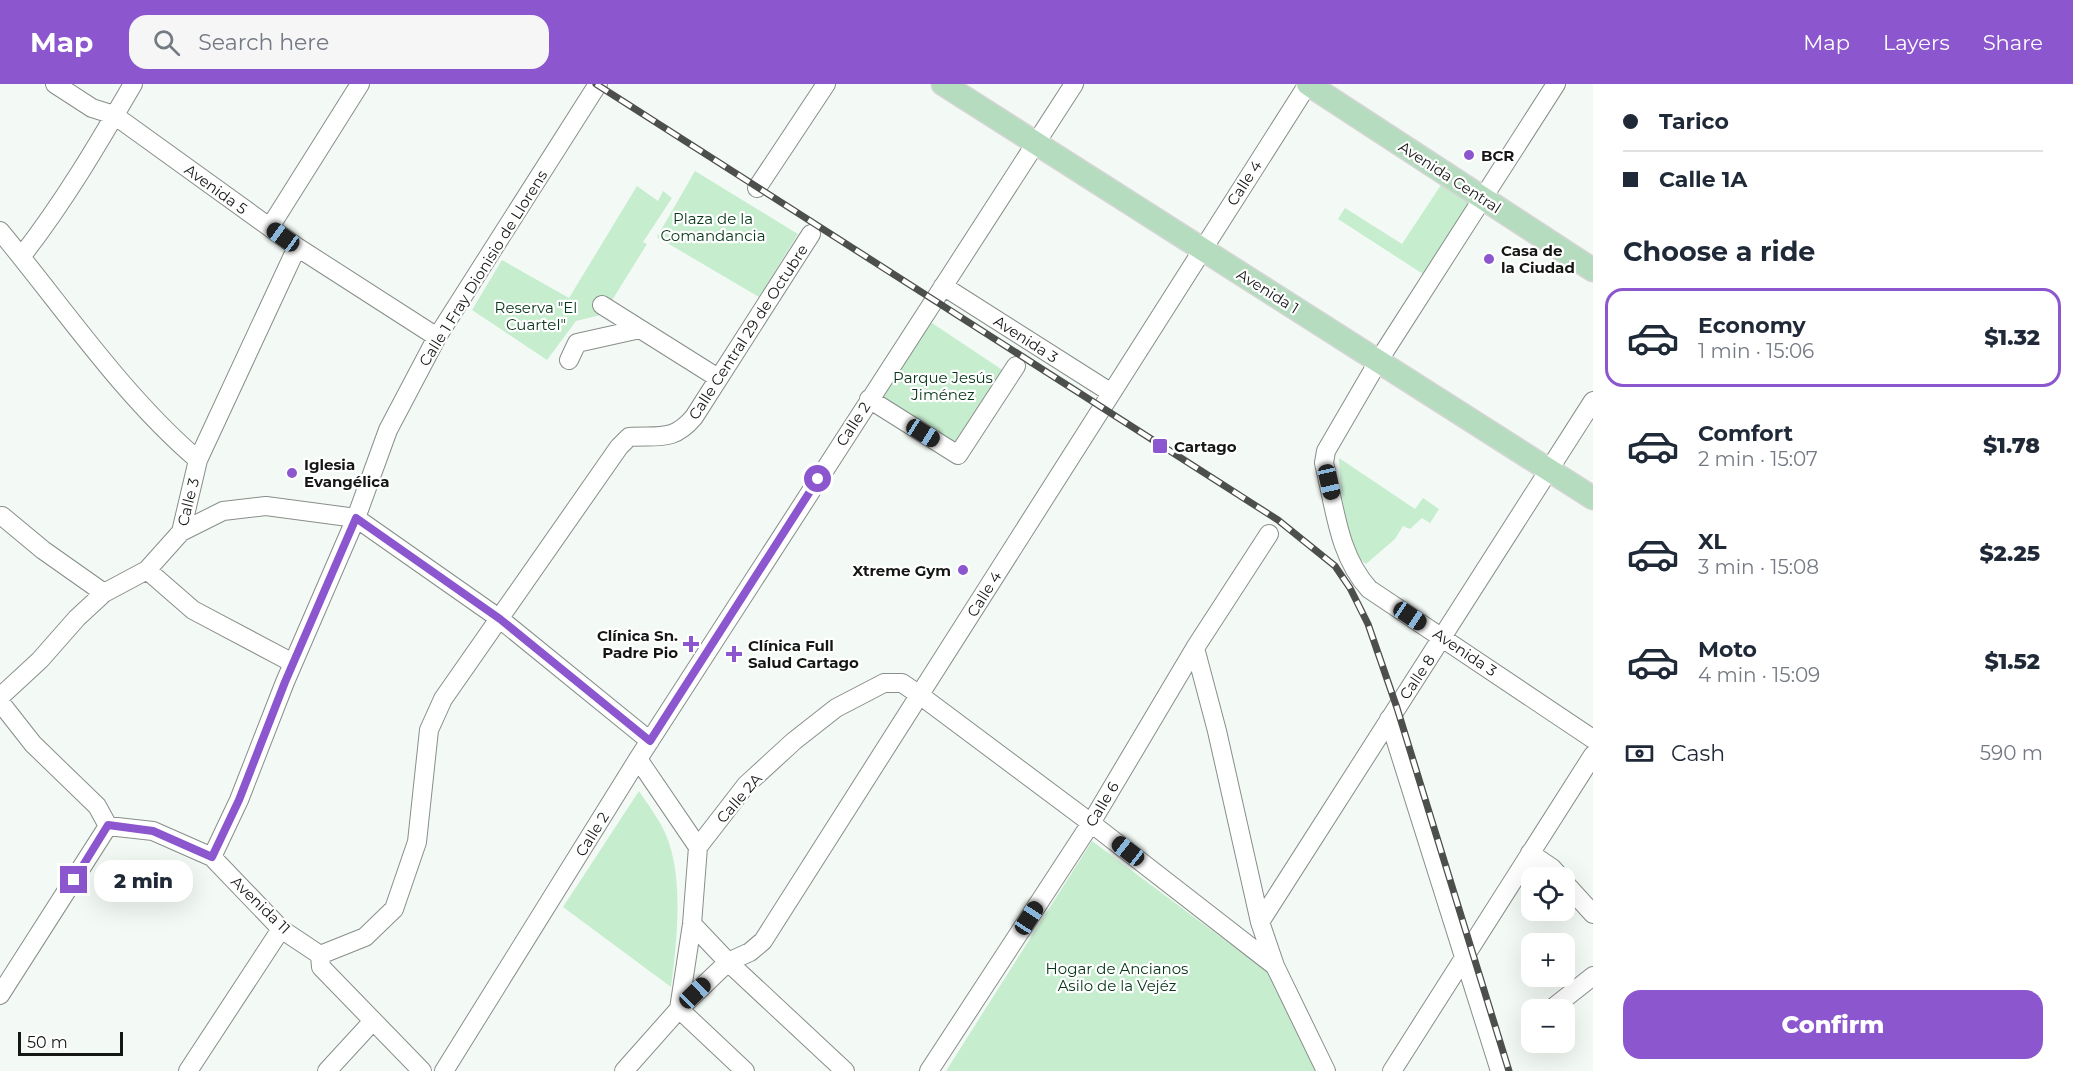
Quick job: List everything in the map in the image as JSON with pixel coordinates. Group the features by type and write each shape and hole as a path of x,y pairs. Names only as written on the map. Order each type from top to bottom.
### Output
{"main road":[{"name":"Avenida 1","path":"943,84 1593,498"},
{"name":"Avenida Central","path":"1308,84 1593,270"}],"street":[{"name":"Avenida 5","path":"55,84 92,108 114,115 297,247 437,337"},
{"path":"133,84 93,154 52,218 8,247 108,365 178,443 198,460"},
{"path":"270,227 360,84"},
{"name":"Calle 1 Fray Dionisio de Llorens","path":"212,857 239,800 293,663 356,518 388,430 437,337 598,84"},
{"path":"757,188 826,84"},
{"name":"Calle 2","path":"444,1071 638,759 1074,84"},
{"name":"Calle 4","path":"624,1071 679,1010 728,962 750,952 764,941 921,696 1110,392 1308,84"},
{"path":"1379,360 1556,84"},
{"name":"Calle Central 29 de Octubre","path":"320,955 365,937 394,909 417,842 429,730 443,699 619,447 629,437 672,436 684,429 811,234"},
{"name":"Calle 3","path":"0,697 104,593 147,570 181,532 198,460 297,247"},
{"name":"Avenida 3","path":"943,286 1110,392"},
{"path":"602,305 718,378"},
{"path":"569,360 577,343 640,329"},
{"name":"Avenida 3","path":"1379,360 1326,451 1324,463 1346,557 1355,574 1370,589 1593,739"},
{"path":"869,399 958,455 1016,366"},
{"name":"Calle 8","path":"1260,922 1549,469 1588,420 1593,401"},
{"path":"181,532 223,511 266,506 356,518 500,619 650,741"},
{"path":"2,516 43,550 104,593"},
{"name":"Calle 6","path":"929,1071 1091,823 1195,648 1269,534"},
{"path":"147,570 193,610 293,663"},
{"path":"1195,648 1217,730 1260,922 1275,966 1326,1071"},
{"name":"Calle 2A","path":"698,847 746,785 794,741 836,708 884,683 902,683 1091,823 1275,966"},
{"path":"0,702 33,744 97,806 108,825 1,990"},
{"path":"1389,719 1463,960 1500,1071"},
{"path":"1392,1071 1593,755"},
{"path":"638,759 698,847 692,924 679,1010 745,1071"},
{"name":"Avenida 11","path":"108,825 153,831 212,857 281,929 320,955 321,967 422,1071"},
{"path":"1530,853 1551,867"},
{"path":"1575,894 1593,914"},
{"path":"692,924 728,962 845,1071"},
{"path":"188,1071 281,929"},
{"path":"1564,999 1593,976"},
{"path":"327,1071 373,1022"}],"green space":[{"name":"Plaza de la Comandancia","path":"695,171 798,234 759,297 657,237"},
{"path":"1441,185 1470,204 1423,274 1338,219 1345,208 1402,244"},
{"name":"Reserva \"El Cuartel\"","path":"637,186 658,201 663,191 672,198 643,242 647,244 611,302 609,313 576,321 547,360 472,310 502,260 569,298"},
{"name":"Parque Jesús Jiménez","path":"929,321 1007,373 957,448 880,398"},
{"path":"1339,458 1415,509 1423,498 1439,509 1430,523 1422,518 1410,529 1403,526 1395,539 1366,564 1353,545 1348,531 1342,498"},
{"path":"639,791 663,829 672,852 675,870 678,910 671,987 563,907"},
{"name":"Hogar de Ancianos Asilo de la Vejéz","path":"1092,841 1273,976 1315,1071 946,1071"}],"railway":[{"path":"596,84 1278,520 1335,566 1350,588 1368,624 1397,708 1509,1071"}],"place":[{"name":"BCR","path":"1469,155"},
{"name":"Casa de la Ciudad","path":"1489,259"},
{"name":"Cartago","path":"1160,446"},
{"name":"Iglesia Evangélica","path":"292,473"},
{"name":"Xtreme Gym","path":"963,570"},
{"name":"Clínica Sn. Padre Pio","path":"691,644"},
{"name":"Clínica Full Salud Cartago","path":"734,654"}],"route":[{"path":"74,880 108,825 153,831 212,857 239,800 285,682 356,518 500,619 650,741 818,479"}]}
